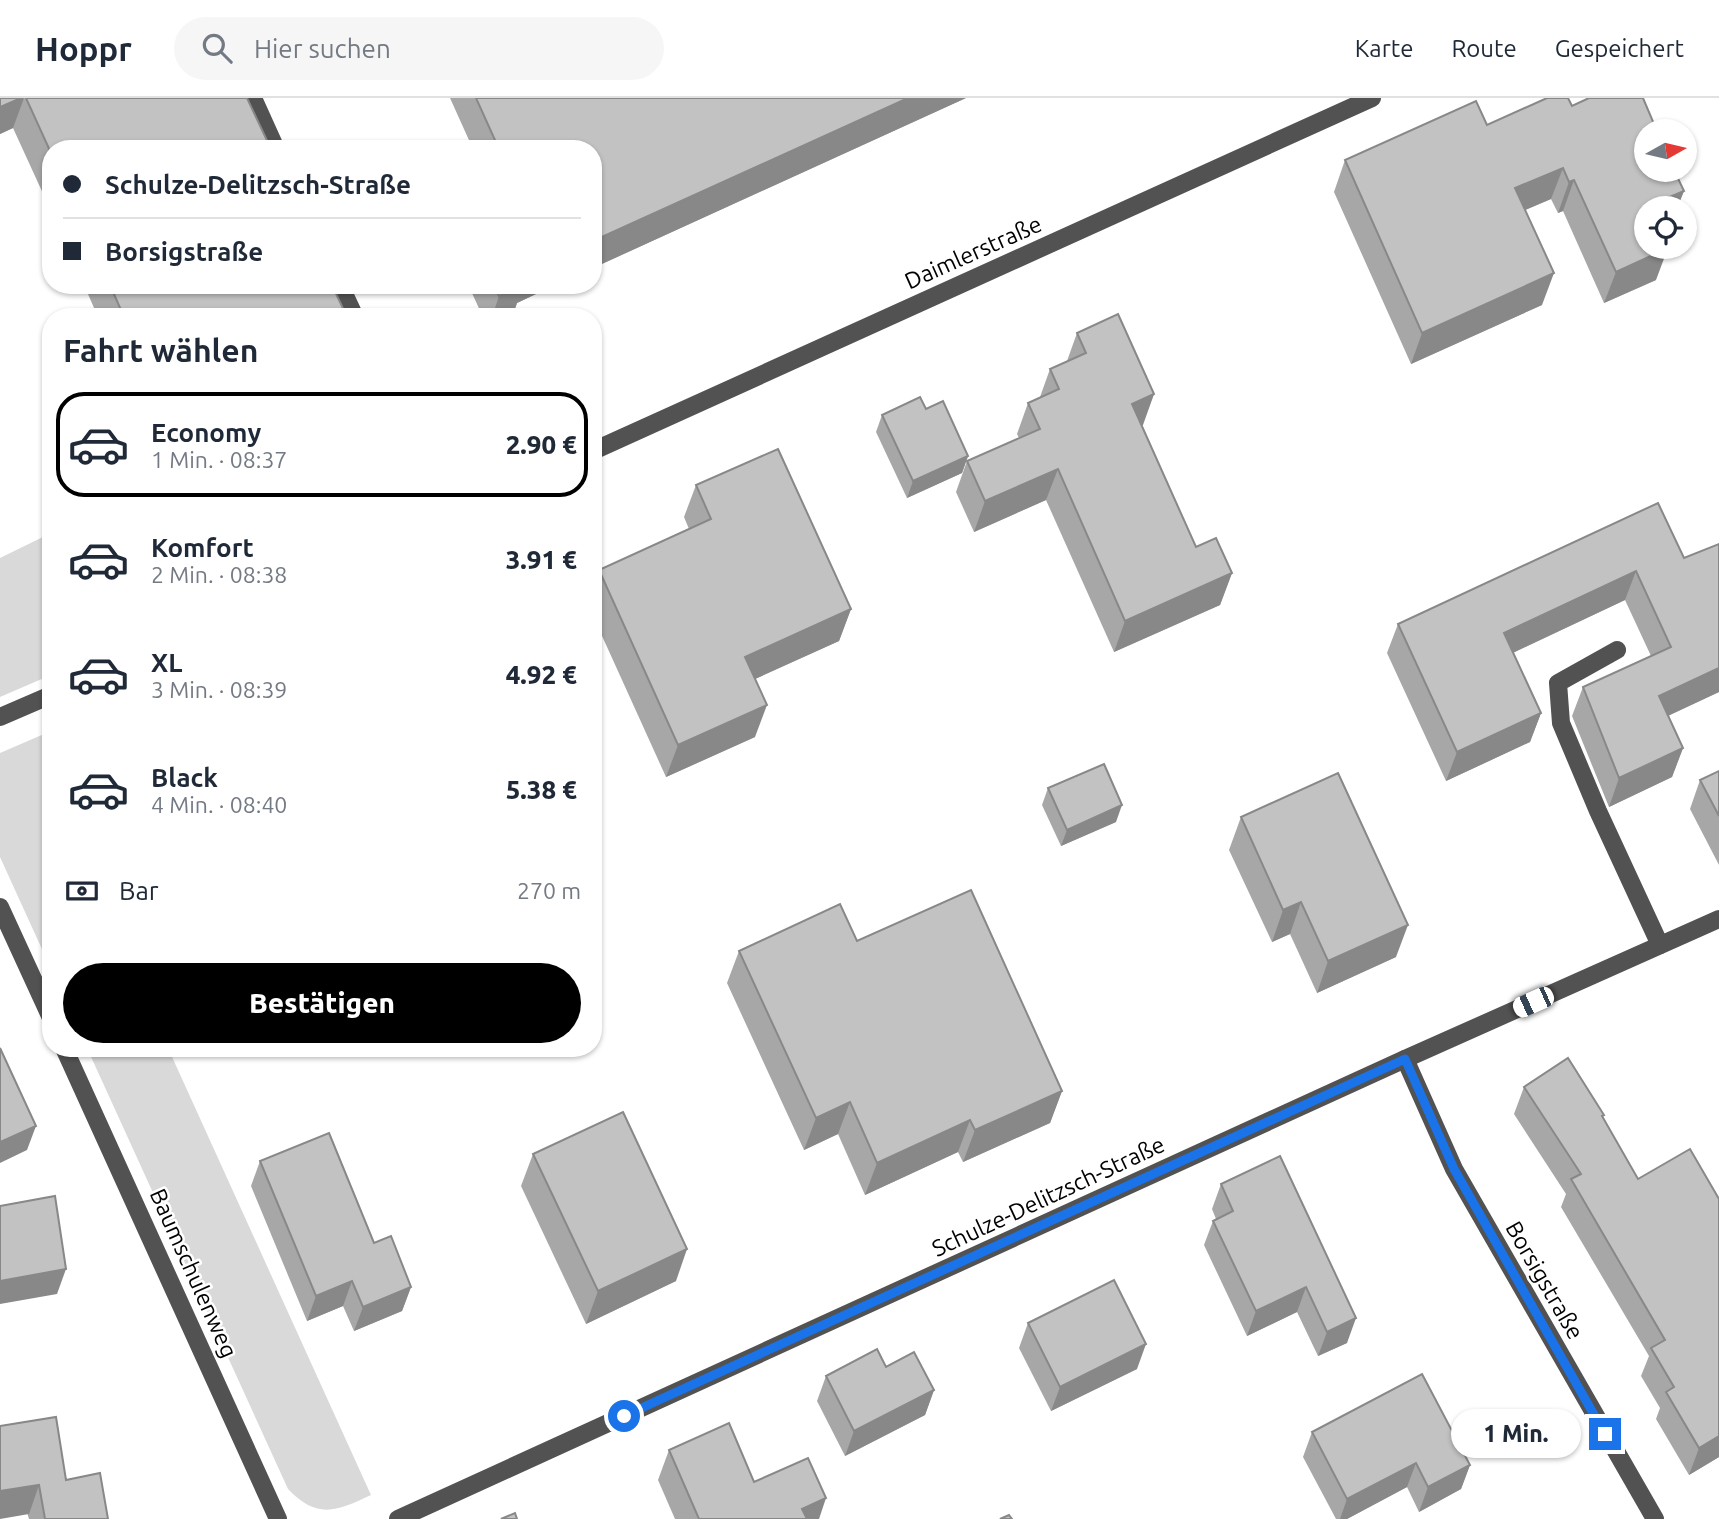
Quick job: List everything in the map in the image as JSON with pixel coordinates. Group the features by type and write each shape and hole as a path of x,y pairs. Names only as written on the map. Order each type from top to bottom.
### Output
{"street":[{"path":"253,98 272,140"},
{"name":"Daimlerstraße","path":"602,447 1372,98"},
{"path":"1617,650 1558,683 1561,723 1660,945"},
{"path":"0,717 42,699"},
{"path":"0,906 42,998"},
{"name":"Schulze-Delitzsch-Straße","path":"398,1519 1405,1059 1719,919"},
{"name":"Baumschulenweg","path":"69,1057 278,1519"},
{"name":"Borsigstraße","path":"1405,1059 1454,1169 1655,1519"}],"shaded area":[{"path":"42,537 42,679 0,697 0,558"},
{"path":"42,735 42,949 0,857 0,753"},
{"path":"91,1057 172,1057 371,1495 327,1510 308,1505 288,1489"}],"building":[{"path":"0,98 21,98 0,107"},
{"path":"26,98 247,98 267,140 45,140"},
{"path":"476,98 908,98 602,237 602,140 495,140"},
{"path":"1547,98 1568,98 1572,106 1589,98 1643,98 1652,119 1634,119 1634,182 1680,182 1684,191 1672,196 1634,196 1634,259 1644,259 1616,272 1574,180 1569,182 1563,168 1515,188 1554,273 1422,333 1345,160 1476,101 1487,125"},
{"path":"114,294 336,294 343,308 120,308"},
{"path":"1118,314 1154,394 1132,404 1196,547 1216,538 1232,573 1125,621 1058,469 985,501 967,461 1040,429 1028,403 1059,389 1050,369 1086,353 1077,333"},
{"path":"920,397 926,409 943,401 968,456 913,481 882,415"},
{"path":"778,449 851,609 745,657 767,705 678,745 602,577 602,569 711,519 696,485"},
{"path":"1658,503 1684,558 1719,544 1719,668 1659,696 1683,748 1619,778 1583,687 1671,647 1636,571 1504,633 1541,713 1457,752 1398,624"},
{"path":"1104,764 1122,805 1067,830 1048,788"},
{"path":"1719,771 1719,816 1700,780"},
{"path":"1338,773 1408,925 1328,961 1301,902 1283,910 1241,817"},
{"path":"971,890 1062,1091 975,1130 970,1120 877,1163 850,1102 816,1118 739,951 840,904 857,941"},
{"path":"0,1048 36,1126 0,1142"},
{"path":"1568,1058 1604,1115 1602,1116 1638,1179 1690,1149 1719,1199 1719,1436 1699,1448 1666,1392 1674,1387 1651,1348 1665,1340 1571,1179 1581,1174 1524,1087"},
{"path":"623,1112 687,1249 598,1291 533,1154"},
{"path":"329,1133 374,1243 391,1236 411,1287 363,1307 352,1281 316,1296 260,1161"},
{"path":"1280,1156 1356,1318 1327,1332 1306,1287 1256,1311 1213,1221 1233,1211 1221,1184"},
{"path":"55,1196 66,1269 0,1281 0,1206"},
{"path":"1114,1280 1146,1344 1060,1387 1028,1323"},
{"path":"877,1349 886,1367 914,1352 934,1390 854,1431 826,1376"},
{"path":"1422,1374 1470,1465 1428,1487 1416,1463 1347,1499 1312,1432"},
{"path":"56,1417 66,1480 100,1473 108,1519 45,1519 39,1485 0,1491 0,1426"},
{"path":"729,1423 754,1482 808,1458 826,1498 802,1509 807,1519 699,1519 669,1450"},
{"path":"515,1513 517,1519 501,1519"}],"route":[{"path":"624,1416 1405,1059 1454,1169 1605,1434"}]}
